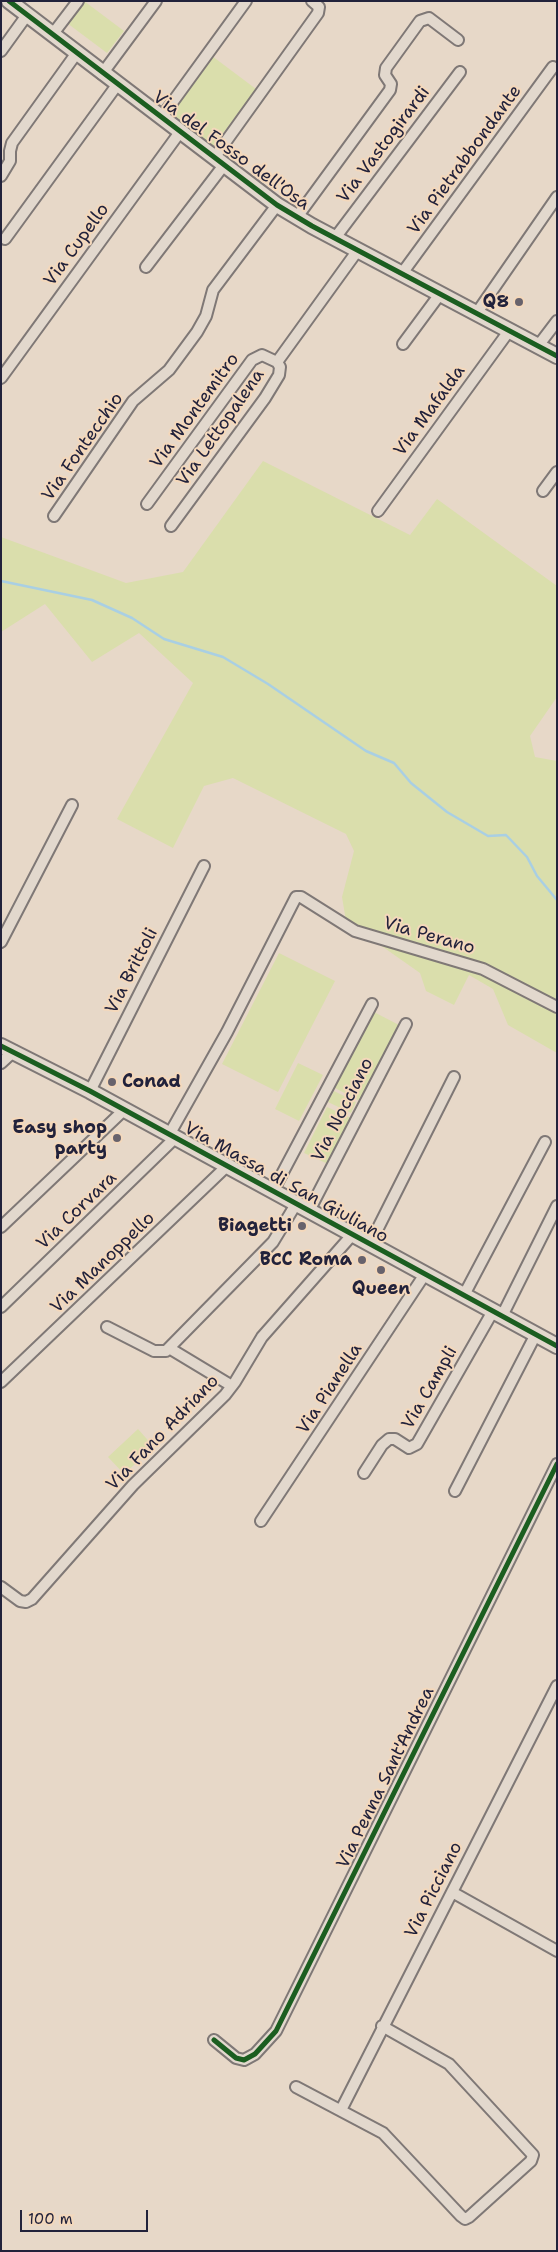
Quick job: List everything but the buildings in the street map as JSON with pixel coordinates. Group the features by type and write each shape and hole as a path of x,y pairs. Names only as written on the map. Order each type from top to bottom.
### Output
{"street":[{"path":"52,35 78,1"},
{"path":"102,74 156,1"},
{"path":"161,118 246,1"},
{"path":"146,267 318,13 318,7 312,1"},
{"name":"Via del Fosso dell'Osa","path":"12,2 76,54 277,206 557,356"},
{"path":"1,51 27,15"},
{"path":"297,217 390,90 392,84 385,75 386,68 422,20 429,18 458,40"},
{"path":"1,176 10,163 12,143 76,54"},
{"name":"Via Pietrabbondante","path":"402,272 553,67"},
{"name":"Via Vastogirardi","path":"335,238 460,72"},
{"path":"5,239 117,84"},
{"name":"Via Cupello","path":"1,378 180,132"},
{"path":"476,314 557,197"},
{"name":"Via Fontecchio","path":"54,516 129,405 169,370 192,340 203,324 211,295 217,284 277,206"},
{"name":"Via Lettopalena","path":"171,526 270,390 280,372 280,365 277,362 358,250"},
{"path":"403,344 440,294"},
{"path":"538,346 557,321"},
{"name":"Via Mafalda","path":"378,511 509,331"},
{"name":"Via Montemitro","path":"147,504 252,360 262,355 277,362"},
{"path":"543,491 557,472"},
{"path":"1,942 72,805"},
{"name":"Via Brittoli","path":"90,1092 204,866"},
{"name":"Via Perano","path":"294,899 302,897 355,931 483,969 557,1007"},
{"name":"Via Corvara","path":"1,1307 105,1208 172,1136 278,935 294,899"},
{"name":"Via Massa di San Giuliano","path":"273,1191 372,1004"},
{"name":"Via Nocciano","path":"309,1211 406,1024"},
{"path":"1,1063 7,1048"},
{"name":"Via Massa di San Giuliano","path":"7,1048 557,1346"},
{"path":"370,1244 454,1077"},
{"path":"1,1227 124,1110"},
{"path":"464,1296 545,1142"},
{"name":"Via Manoppello","path":"1,1382 227,1166"},
{"path":"106,1327 154,1352 162,1352 169,1348 276,1239 296,1204"},
{"path":"498,1313 557,1206"},
{"name":"Via Fano Adriano","path":"1,1587 20,1601 26,1602 32,1599 133,1485 232,1386 264,1334 352,1235"},
{"name":"Via Pianella","path":"261,1521 425,1274"},
{"name":"Via Campli","path":"364,1473 387,1440 395,1439 409,1448 417,1444 498,1313"},
{"path":"455,1491 536,1334"},
{"path":"169,1348 232,1386"},
{"name":"Via Penna Sant'Andrea","path":"214,2040 238,2059 244,2060 255,2054 276,2031 557,1464"},
{"name":"Via Picciano","path":"341,2110 382,2026 557,1686"},
{"path":"452,1892 557,1951"},
{"path":"296,2087 386,2135 465,2219 533,2159 532,2153 449,2064 382,2026"}],"green space":[{"path":"84,1 124,31 107,53 67,23"},
{"path":"212,56 256,89 212,148 168,115"},
{"path":"263,461 410,535 437,499 557,586 557,697 530,736 535,757 557,761 557,1053 508,1025 493,989 469,975 454,1005 426,991 420,973 346,921 342,897 354,851 346,834 233,778 204,786 173,848 117,819 193,683 139,633 92,662 45,604 1,632 1,537 126,583 183,572"},
{"path":"279,953 335,981 278,1092 222,1064"},
{"path":"372,1011 399,1025 360,1101 333,1087"},
{"path":"298,1063 323,1075 299,1121 275,1109"},
{"path":"334,1091 356,1102 351,1113 328,1102"},
{"path":"327,1107 351,1118 328,1164 304,1153"},
{"path":"138,1429 154,1447 124,1474 108,1457"}],"waterway":[{"path":"1,581 92,600 132,618 164,639 223,657 268,684 366,751 394,763 411,783 447,812 488,836 506,835 527,857 537,876 557,900"}],"cycle path":[{"path":"9,1 277,205 312,226 557,356"},
{"path":"1,1046 90,1091 557,1346"},
{"path":"214,2040 236,2058 244,2060 255,2054 276,2031 557,1464"}],"place":[{"name":"Q8","path":"519,302"},
{"name":"Conad","path":"112,1082"},
{"name":"Easy shop party","path":"117,1138"},
{"name":"Biagetti","path":"302,1226"},
{"name":"BCC Roma","path":"362,1260"},
{"name":"Queen","path":"381,1270"}]}
